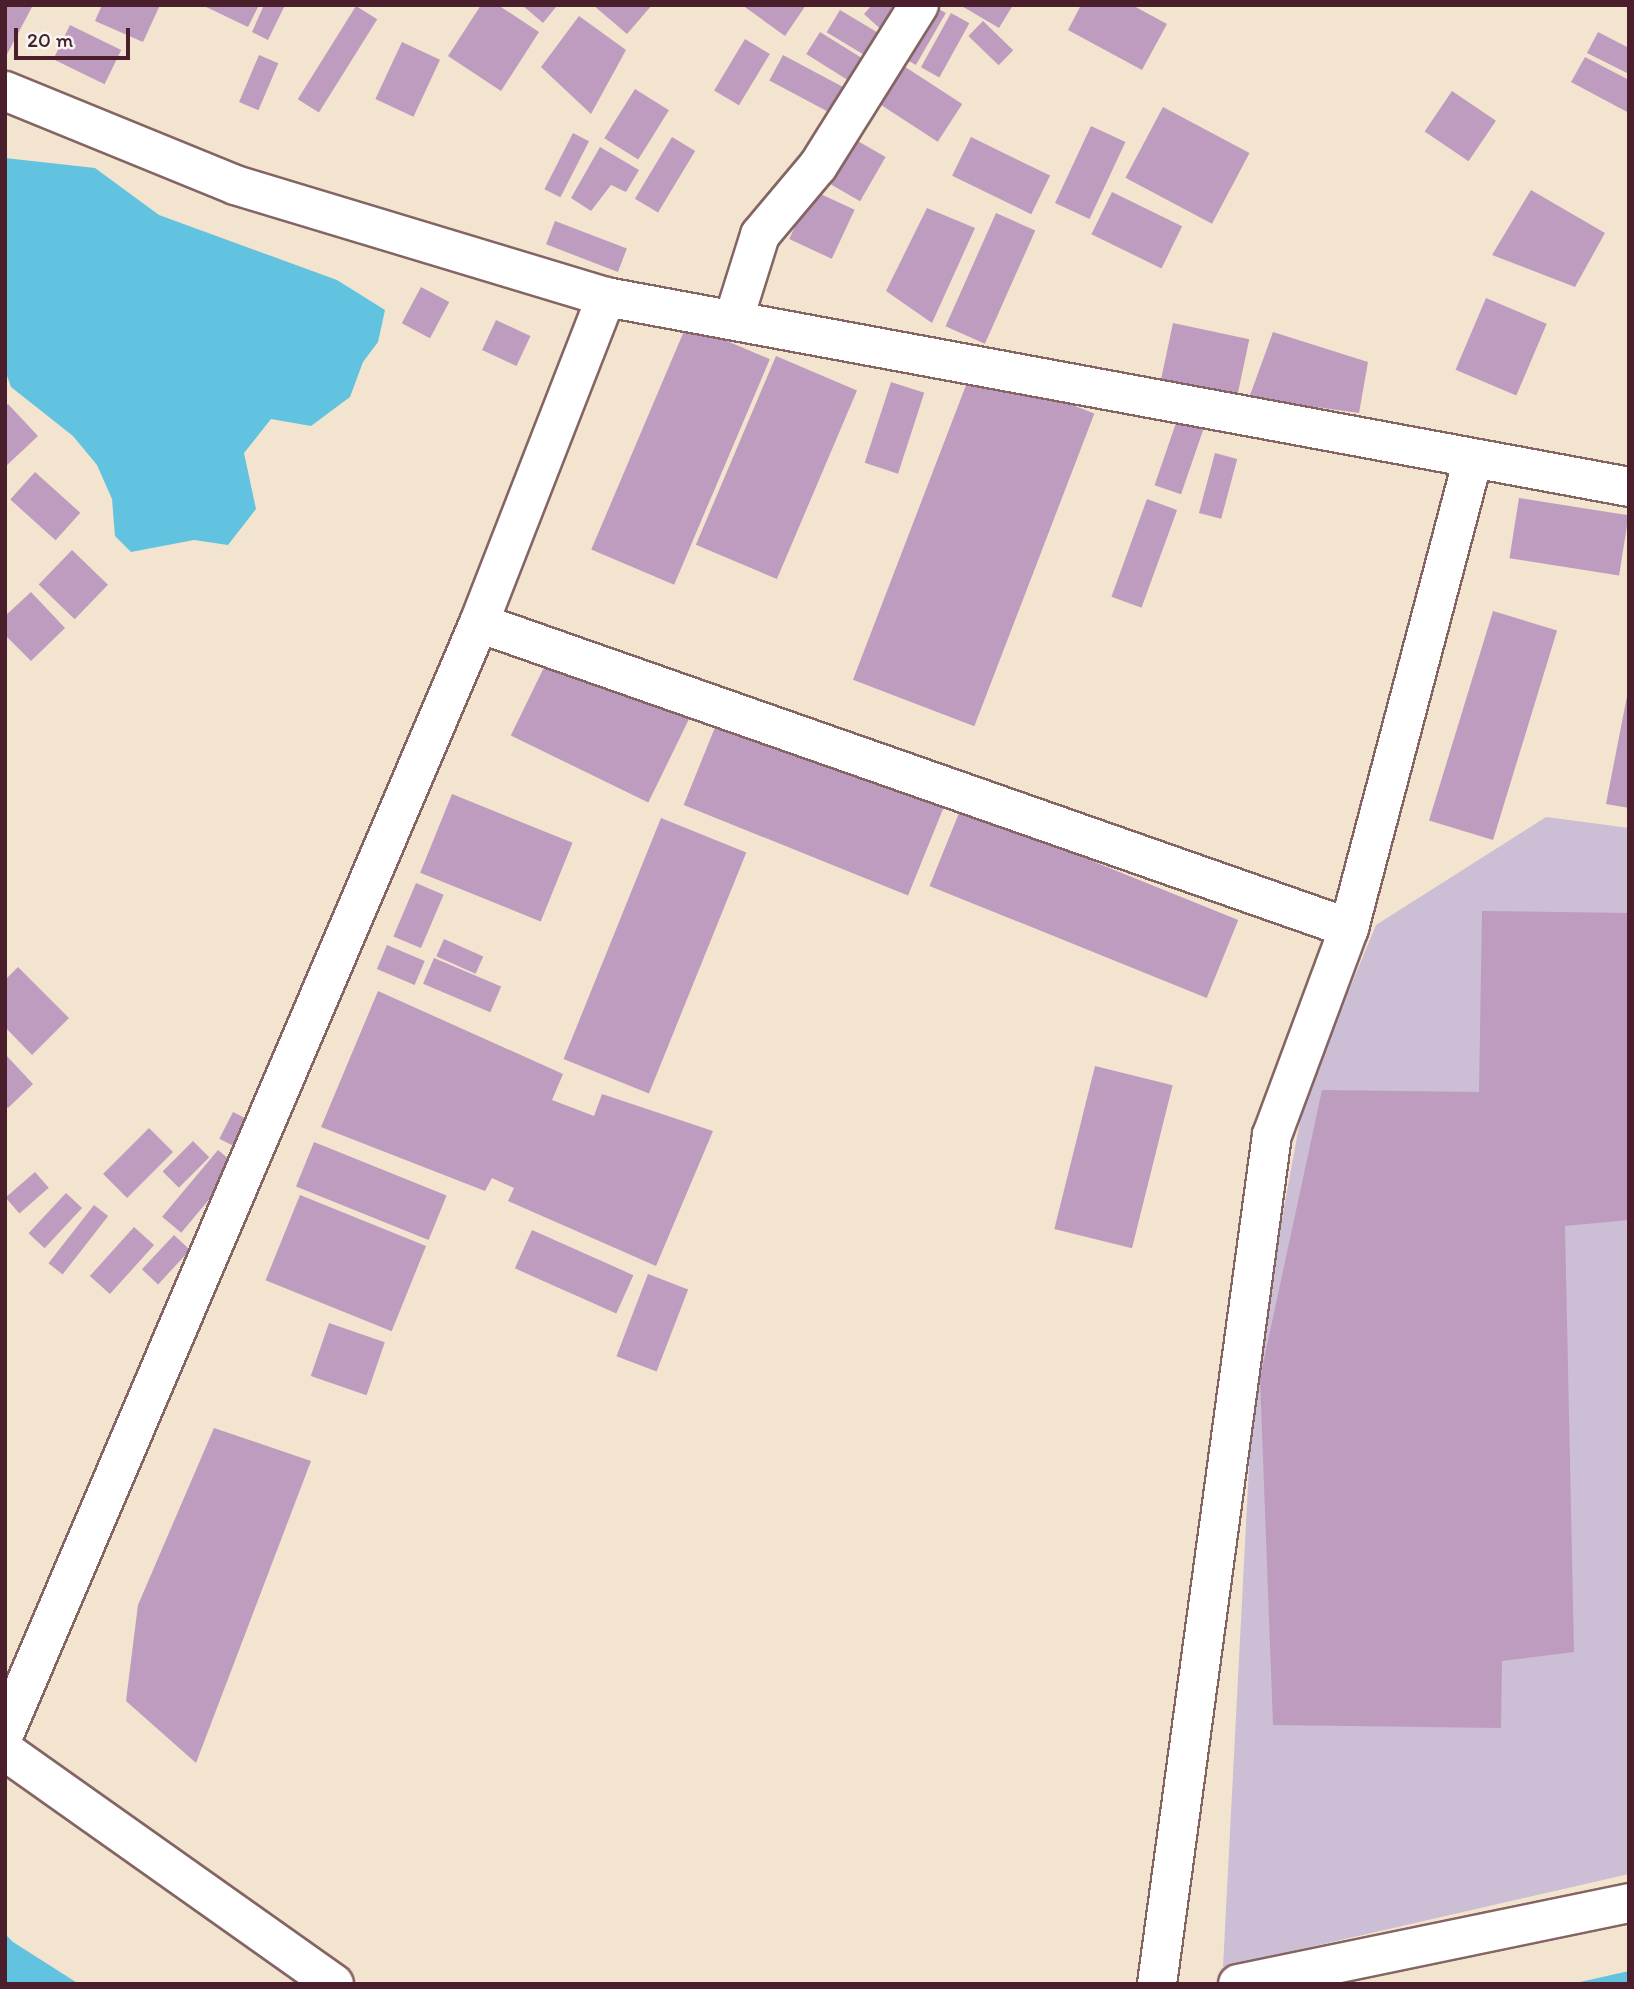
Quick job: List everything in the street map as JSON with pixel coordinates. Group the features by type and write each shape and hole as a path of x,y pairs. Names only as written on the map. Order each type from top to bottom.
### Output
{"street":[{"path":"734,318 761,235 818,166 919,5"},
{"path":"5,91 235,185 606,297 734,318 1629,487"},
{"path":"5,1732 479,623 606,297"},
{"path":"1157,1984 1272,1135 1349,928 1473,458"},
{"path":"479,623 1349,928"},
{"path":"5,1751 334,1984"},
{"path":"1238,1984 1629,1903"}],"shaded area":[{"path":"1546,817 1629,828 1629,1874 1223,1967 1254,1370 1304,1099 1376,925"}],"water":[{"path":"5,158 95,168 159,215 337,280 385,310 378,342 363,362 350,397 311,426 271,419 244,453 256,509 228,545 194,540 131,552 115,536 112,499 97,465 73,436 11,387 5,370"},
{"path":"5,1934 13,1942 79,1984 5,1984"},
{"path":"1629,1971 1629,1984 1571,1984"}],"building":[{"path":"5,5 33,5 5,58"},
{"path":"102,5 160,5 143,42 95,21"},
{"path":"202,5 259,5 248,27"},
{"path":"264,5 285,5 268,40 252,32"},
{"path":"481,5 498,5 539,32 501,91 448,56"},
{"path":"522,5 553,5 556,7 543,23"},
{"path":"593,5 652,5 627,34"},
{"path":"742,5 806,5 785,36"},
{"path":"872,5 911,5 886,34 864,14"},
{"path":"932,5 946,13 916,65 902,57"},
{"path":"960,5 1013,5 999,28"},
{"path":"1081,5 1132,5 1167,24 1142,70 1068,30"},
{"path":"356,6 377,19 319,113 298,99"},
{"path":"840,10 890,40 876,62 827,32"},
{"path":"951,13 969,23 939,77 921,67"},
{"path":"579,16 626,50 591,114 541,67"},
{"path":"983,21 1013,50 999,65 968,36"},
{"path":"70,25 121,50 105,84 53,59"},
{"path":"820,32 873,65 859,87 806,54"},
{"path":"1598,32 1629,48 1629,74 1587,53"},
{"path":"745,39 770,54 739,105 714,90"},
{"path":"402,42 440,60 413,117 375,99"},
{"path":"259,55 278,63 258,110 239,102"},
{"path":"783,55 850,91 836,116 769,81"},
{"path":"1585,57 1629,80 1629,113 1571,82"},
{"path":"896,61 962,104 938,142 871,99"},
{"path":"635,89 669,110 638,159 604,138"},
{"path":"1452,91 1496,121 1469,161 1425,132"},
{"path":"1163,107 1250,153 1212,224 1125,178"},
{"path":"1091,126 1125,142 1090,219 1055,203"},
{"path":"573,133 589,141 560,197 544,189"},
{"path":"844,133 886,157 860,201 818,177"},
{"path":"672,137 695,151 658,213 635,199"},
{"path":"971,137 1050,176 1031,214 952,176"},
{"path":"600,147 639,170 626,192 611,185 591,211 571,198"},
{"path":"812,190 855,210 832,259 789,239"},
{"path":"1531,190 1605,233 1575,287 1492,255"},
{"path":"1112,192 1182,226 1162,268 1091,234"},
{"path":"927,208 975,228 932,323 886,291"},
{"path":"996,213 1035,230 985,344 946,326"},
{"path":"555,221 627,249 618,272 546,244"},
{"path":"421,287 449,302 430,338 402,323"},
{"path":"1486,298 1547,324 1516,396 1456,370"},
{"path":"496,320 530,336 516,366 482,350"},
{"path":"1173,323 1249,339 1237,396 1161,380"},
{"path":"687,324 770,359 674,585 591,550"},
{"path":"1273,332 1368,362 1359,413 1249,398"},
{"path":"776,356 857,390 777,579 696,545"},
{"path":"973,367 1094,414 974,726 853,680"},
{"path":"891,382 924,393 898,474 865,463"},
{"path":"8,404 38,436 5,467 5,407"},
{"path":"1177,420 1203,429 1181,494 1155,485"},
{"path":"1215,453 1237,459 1221,519 1199,513"},
{"path":"35,472 80,513 56,540 10,499"},
{"path":"1519,498 1629,515 1619,576 1509,558"},
{"path":"1147,499 1177,510 1142,608 1111,597"},
{"path":"72,550 108,585 75,619 39,585"},
{"path":"31,592 65,628 31,661 5,635 5,616"},
{"path":"1493,611 1557,631 1493,840 1429,820"},
{"path":"552,651 690,718 648,803 511,735"},
{"path":"1629,686 1629,808 1606,804"},
{"path":"720,715 944,806 908,896 684,805"},
{"path":"452,794 573,843 541,922 420,873"},
{"path":"961,808 1238,920 1207,998 930,886"},
{"path":"661,818 746,852 649,1094 564,1059"},
{"path":"416,883 444,895 421,948 393,936"},
{"path":"1482,911 1629,913 1629,1220 1565,1226 1574,1652 1502,1661 1501,1728 1273,1725 1260,1378 1322,1090 1479,1092"},
{"path":"444,939 483,956 476,974 436,956"},
{"path":"387,945 425,961 415,985 377,969"},
{"path":"434,958 501,987 490,1012 423,984"},
{"path":"18,967 69,1018 32,1055 5,1027 5,980"},
{"path":"378,991 563,1074 552,1100 594,1116 602,1094 713,1131 656,1266 508,1201 514,1188 492,1178 485,1191 321,1127"},
{"path":"5,1054 33,1084 8,1108 5,1105"},
{"path":"1095,1066 1173,1085 1132,1248 1054,1229"},
{"path":"233,1112 255,1123 242,1150 219,1139"},
{"path":"149,1128 173,1152 127,1198 103,1174"},
{"path":"193,1141 209,1157 179,1188 163,1171"},
{"path":"314,1142 447,1196 429,1240 296,1187"},
{"path":"218,1150 237,1166 181,1233 162,1217"},
{"path":"35,1172 49,1188 19,1213 6,1198"},
{"path":"66,1193 82,1208 45,1248 28,1233"},
{"path":"300,1195 426,1246 392,1331 266,1280"},
{"path":"94,1205 108,1216 63,1274 48,1263"},
{"path":"134,1227 154,1245 110,1294 90,1276"},
{"path":"532,1230 633,1275 616,1314 515,1268"},
{"path":"174,1235 190,1250 158,1284 142,1269"},
{"path":"648,1274 688,1289 657,1372 616,1356"},
{"path":"329,1323 385,1342 367,1395 311,1376"},
{"path":"214,1428 311,1461 196,1763 126,1701 138,1605"}]}
